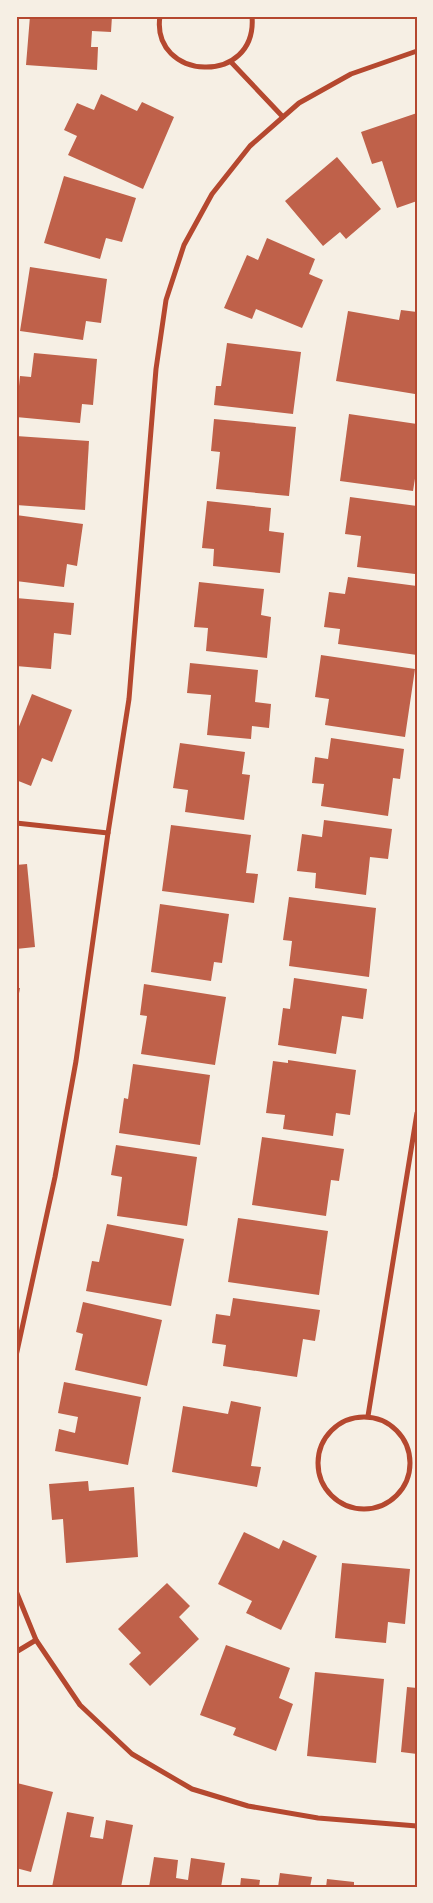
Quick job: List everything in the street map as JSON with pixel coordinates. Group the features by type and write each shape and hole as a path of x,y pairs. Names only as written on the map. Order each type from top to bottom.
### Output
{"street":[{"path":"160,16 159,24 163,40 172,54 184,63 200,68 216,68 231,62 242,52 250,39 253,25 252,16"},
{"path":"16,1356 55,1177 76,1061 129,699 156,369 166,300 184,245 212,194 250,146 299,103 351,74 406,53 417,51"},
{"path":"231,62 283,117"},
{"path":"16,823 108,833"},
{"path":"368,1416 417,1113"},
{"path":"368,1416 384,1421 397,1430 407,1443 410,1459 409,1475 402,1490 390,1501 376,1508 359,1509 345,1506 328,1492 318,1473 317,1458 321,1444 328,1432 340,1422 354,1417 368,1416"},
{"path":"16,1591 36,1640 80,1705 132,1754 192,1789 248,1806 318,1818 417,1826"},
{"path":"16,1652 36,1640"}],"building":[{"path":"30,16 112,16 111,32 92,31 91,47 98,47 97,70 26,65"},
{"path":"101,94 137,111 142,102 174,117 143,189 68,155 77,136 64,130 77,103 94,110"},
{"path":"417,113 417,201 397,208 382,161 372,164 361,132"},
{"path":"337,157 381,209 346,239 340,232 323,246 285,201"},
{"path":"64,176 136,198 122,242 106,238 100,259 44,243"},
{"path":"267,238 315,259 309,274 323,280 302,328 256,309 252,319 224,308 247,255 258,260"},
{"path":"30,267 107,279 101,323 86,321 83,340 20,331"},
{"path":"401,310 417,312 415,394 336,381 348,311 399,320"},
{"path":"227,343 301,352 293,414 214,405 216,386 221,386"},
{"path":"34,353 97,359 93,405 82,404 80,423 16,417 20,376 31,377"},
{"path":"349,414 417,424 417,466 413,491 340,481"},
{"path":"214,419 296,427 289,496 216,489 220,452 211,451"},
{"path":"16,436 89,441 85,510 16,505"},
{"path":"350,497 417,506 417,562 415,574 357,567 361,536 345,534"},
{"path":"207,501 271,508 269,531 284,533 280,573 213,566 214,549 202,548"},
{"path":"16,515 83,524 77,566 67,564 64,587 16,581"},
{"path":"348,577 417,586 417,655 338,644 340,629 324,627 329,592 345,594"},
{"path":"199,582 264,589 261,615 271,617 267,658 206,651 208,628 194,627"},
{"path":"16,598 74,603 71,635 54,633 51,669 16,666"},
{"path":"321,655 415,669 405,737 325,725 329,699 315,697"},
{"path":"190,663 258,670 255,702 271,704 269,728 252,726 251,739 207,735 211,695 187,693"},
{"path":"32,694 72,710 52,762 42,758 31,786 16,780 16,734"},
{"path":"331,738 404,749 400,779 393,778 388,816 321,806 324,784 312,783 315,757 328,759"},
{"path":"180,743 245,752 242,774 250,775 244,820 185,812 188,790 173,788"},
{"path":"324,820 392,829 388,859 370,857 366,895 315,888 316,873 297,871 302,834 322,837"},
{"path":"171,825 251,835 246,873 258,874 254,903 162,891"},
{"path":"27,864 35,947 16,949 16,865"},
{"path":"289,897 376,908 369,977 289,966 292,941 283,940"},
{"path":"160,904 229,914 222,963 214,962 211,981 151,972"},
{"path":"294,978 367,989 363,1019 342,1016 336,1054 278,1045 283,1008 290,1009"},
{"path":"144,984 226,997 215,1065 141,1054 147,1016 140,1015"},
{"path":"16,988 20,988 17,1004 16,1004"},
{"path":"288,1060 356,1070 350,1115 336,1113 333,1136 283,1129 285,1115 266,1113 273,1061 288,1063"},
{"path":"133,1064 210,1075 200,1145 119,1133 124,1098 128,1099"},
{"path":"262,1137 344,1149 339,1181 331,1180 326,1216 252,1205"},
{"path":"116,1145 197,1157 187,1226 117,1216 122,1177 111,1175"},
{"path":"238,1218 328,1231 319,1295 228,1282"},
{"path":"107,1224 184,1239 171,1306 86,1291 92,1261 99,1262"},
{"path":"233,1298 320,1310 315,1341 303,1339 297,1377 223,1366 226,1345 212,1343 216,1314 230,1316"},
{"path":"83,1302 162,1320 147,1386 75,1370 83,1334 76,1332"},
{"path":"64,1382 141,1397 128,1465 55,1451 59,1429 75,1433 78,1417 58,1413"},
{"path":"231,1401 261,1407 251,1466 261,1467 257,1487 172,1472 183,1406 228,1414"},
{"path":"88,1481 89,1491 134,1487 138,1557 66,1563 63,1519 52,1520 49,1484"},
{"path":"244,1532 279,1549 283,1540 317,1556 281,1630 246,1613 252,1601 218,1584"},
{"path":"342,1563 410,1569 405,1624 388,1622 386,1643 335,1638"},
{"path":"167,1583 190,1606 179,1617 199,1639 150,1686 129,1664 141,1653 118,1629"},
{"path":"226,1645 290,1668 279,1698 293,1704 276,1751 233,1735 236,1728 200,1715"},
{"path":"315,1672 384,1679 376,1763 307,1756"},
{"path":"407,1687 417,1688 417,1754 401,1752"},
{"path":"17,1783 53,1792 31,1872 16,1868"},
{"path":"67,1812 94,1817 90,1837 103,1839 106,1820 133,1825 121,1887 52,1887"},
{"path":"154,1857 178,1860 176,1878 188,1880 191,1858 225,1863 221,1887 149,1887"},
{"path":"280,1873 312,1877 310,1887 278,1887"},
{"path":"241,1878 260,1880 259,1887 240,1887"},
{"path":"327,1879 354,1882 354,1887 326,1887"}]}
